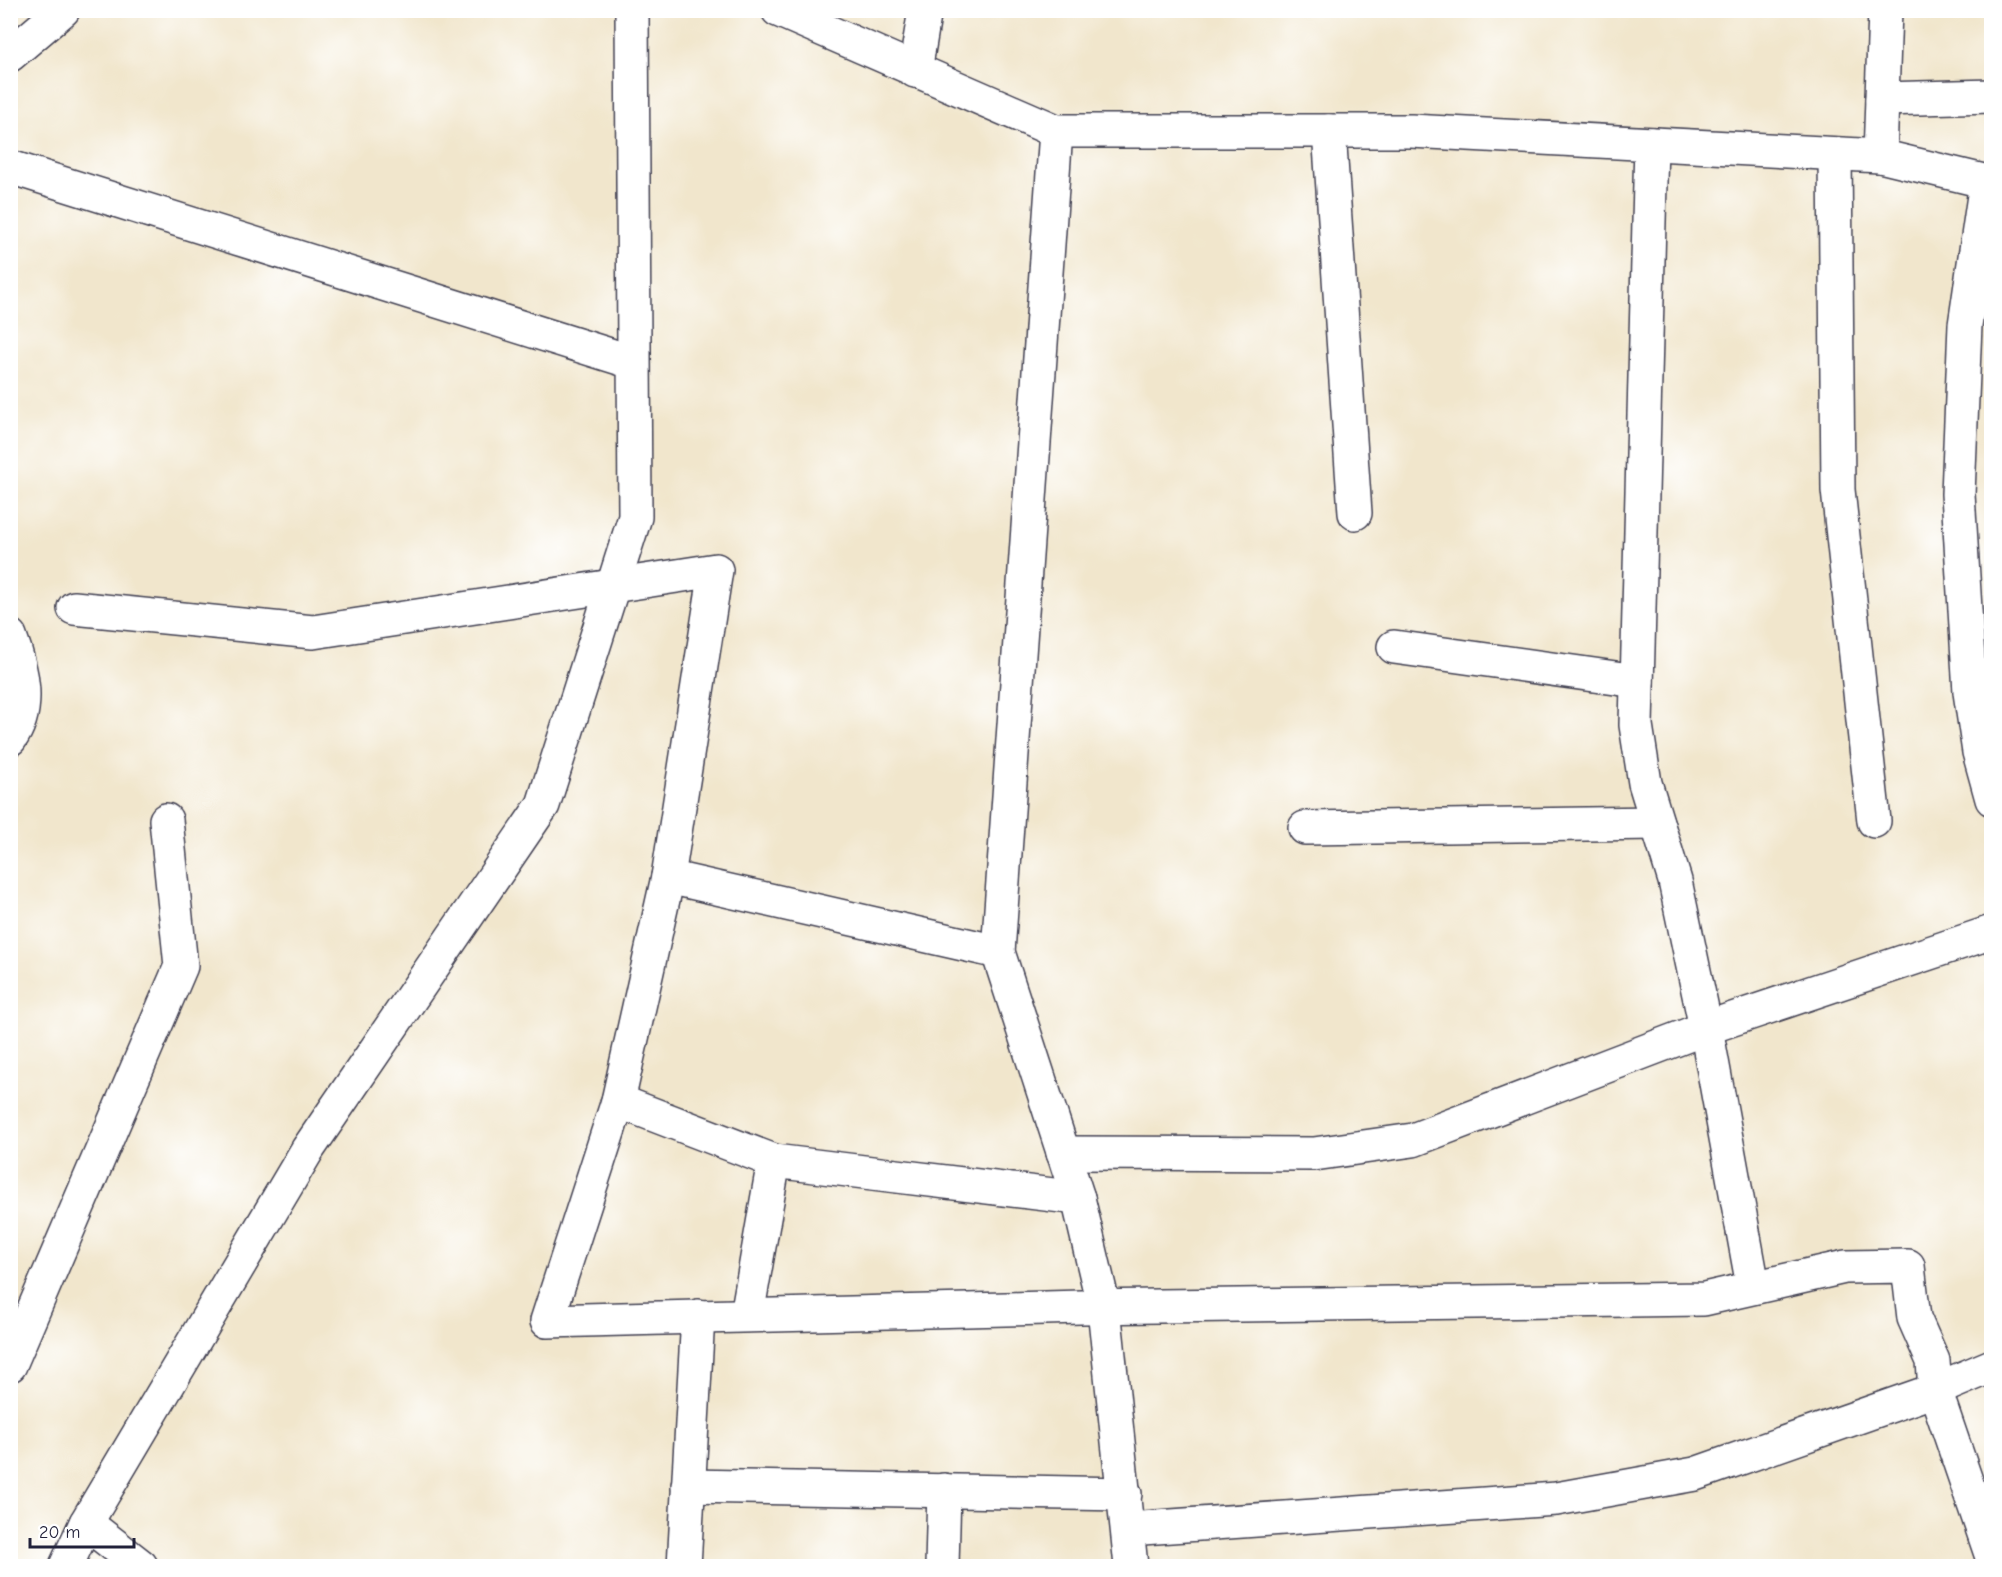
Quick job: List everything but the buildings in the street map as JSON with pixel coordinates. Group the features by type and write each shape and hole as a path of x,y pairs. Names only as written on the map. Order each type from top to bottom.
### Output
{"street":[{"path":"10,55 63,10"},
{"path":"66,1566 86,1523 308,1149 543,805 635,517 632,362 632,10"},
{"path":"778,10 1056,131 1411,131 1880,156 1989,183 1965,325 1958,494 1970,692 1979,752 1992,799"},
{"path":"915,70 925,10"},
{"path":"1880,156 1885,10"},
{"path":"1882,99 1992,96"},
{"path":"1056,131 998,952 1078,1198 1104,1308 1131,1566"},
{"path":"1329,131 1355,513"},
{"path":"1651,144 1636,725 1645,783 1675,881 1706,1028 1753,1286"},
{"path":"1835,154 1838,490 1874,821"},
{"path":"10,167 632,362"},
{"path":"74,608 313,632 613,584 716,570 668,877 618,1101 547,1321 1104,1308 1704,1299 1753,1286 1845,1267 1908,1266 1914,1318 1933,1361 1935,1390 1992,1557"},
{"path":"10,636 23,670 22,705 10,739"},
{"path":"1394,647 1637,681"},
{"path":"10,1365 181,966 166,820"},
{"path":"1305,828 1657,823"},
{"path":"668,877 998,952"},
{"path":"1064,1153 1314,1154 1413,1140 1706,1028 1992,932"},
{"path":"618,1101 774,1161 1078,1198"},
{"path":"747,1315 774,1161"},
{"path":"684,1566 698,1316"},
{"path":"1128,1529 1556,1499 1695,1474 1935,1390 1992,1366"},
{"path":"688,1486 1125,1494"},
{"path":"942,1566 944,1490"},
{"path":"86,1523 141,1566"}]}
